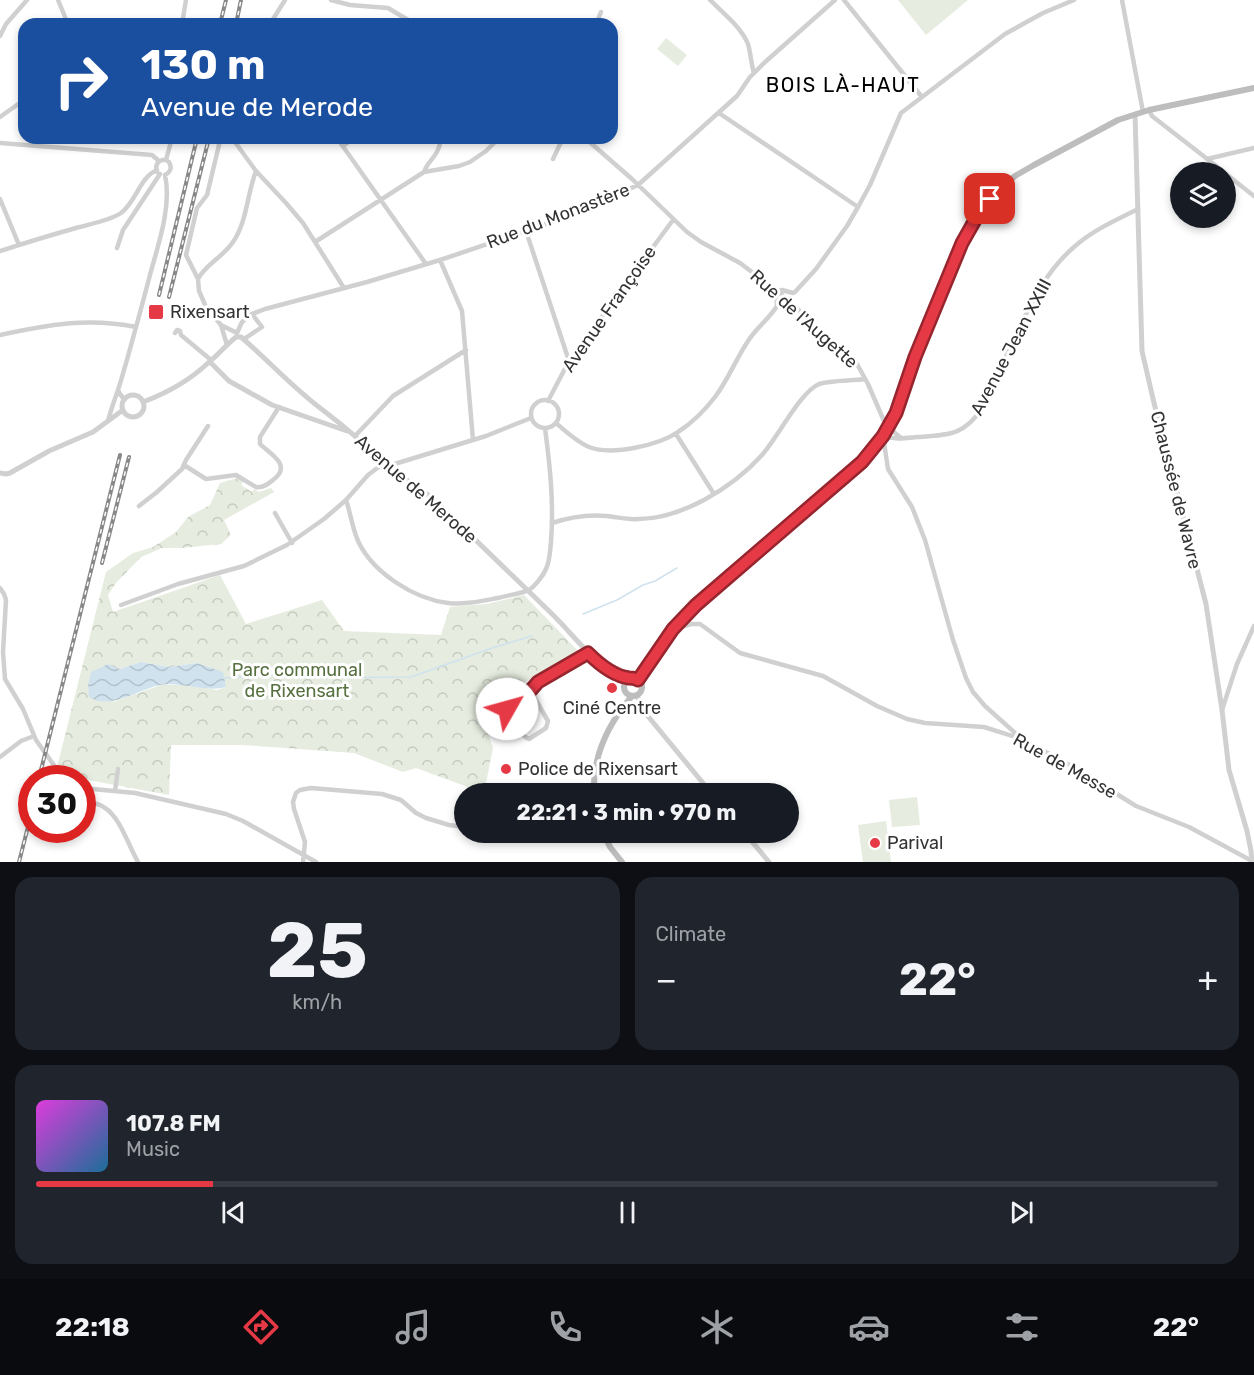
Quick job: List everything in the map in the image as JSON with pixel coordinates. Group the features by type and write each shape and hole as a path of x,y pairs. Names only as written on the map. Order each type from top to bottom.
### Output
{"main road":[{"path":"638,680 673,629 696,605 862,462 883,436 899,404 915,357 962,243 979,213 1000,188 1015,176 1100,129 1135,114 1254,88"},
{"path":"594,783 595,767 605,736 622,707 640,692 642,686 635,678 629,678 623,688 628,694 634,695"},
{"path":"609,843 622,862"}],"street":[{"path":"0,36 6,24 27,0"},
{"path":"58,0 66,18"},
{"path":"183,18 186,0"},
{"path":"274,18 285,0"},
{"path":"331,0 350,5 388,8 405,18"},
{"path":"710,0 745,38 754,73"},
{"path":"844,0 922,97"},
{"path":"556,423 581,443 603,451 635,448 676,434 703,411 720,391 747,342 777,306 776,291 795,292 816,269 847,226 882,160 901,113 1005,34 1043,13 1074,0"},
{"path":"1122,0 1146,111 1210,162"},
{"name":"Rue du Monastère","path":"252,314 440,260 575,214 638,185 737,96 754,73 833,1"},
{"path":"598,18 601,12"},
{"path":"0,117 18,104"},
{"path":"719,112 858,207"},
{"name":"Chaussée de Wavre","path":"1135,114 1142,351 1206,604 1229,770 1247,831 1252,861"},
{"path":"0,142 18,144"},
{"path":"23,144 152,155 159,161 166,160"},
{"path":"166,160 170,144"},
{"path":"219,144 207,195 197,208 186,258 198,279 199,291 206,307 221,325 236,335"},
{"path":"236,144 256,171 303,223 344,288"},
{"path":"346,144 343,146 426,264"},
{"path":"424,172 439,151 441,144"},
{"path":"315,242 424,172 470,162 493,144"},
{"path":"554,159 560,144"},
{"name":"Rue de l'Augette","path":"592,144 687,232 701,242 740,262 790,301 824,336 857,364 889,427"},
{"path":"1206,159 1254,148"},
{"path":"0,251 119,214 130,204 153,171 161,173 170,171 169,162 166,160"},
{"path":"108,421 136,327 164,216 167,185 156,165 159,161"},
{"path":"198,279 203,270 223,255 235,239 256,171"},
{"path":"117,248 123,230 161,173"},
{"path":"1236,182 1254,196"},
{"path":"0,199 19,245"},
{"name":"Avenue Jean XXIII","path":"883,436 903,438 954,433 976,418 1034,297 1050,272 1084,238 1138,209"},
{"name":"Avenue Françoise","path":"548,400 569,361 673,220"},
{"path":"526,231 569,361"},
{"path":"440,260 462,311 473,440"},
{"path":"143,402 173,388 211,361 236,335 242,322 252,314 262,327 244,339"},
{"path":"0,335 64,323 136,327"},
{"path":"221,325 227,345"},
{"path":"181,335 211,361 229,381 279,407 349,431"},
{"name":"Avenue de Merode","path":"236,335 244,339 400,476 436,501 558,619 602,666 629,678"},
{"path":"355,436 393,396 466,350"},
{"path":"552,523 582,515 634,519 660,516 703,501 731,484 762,455 811,389 828,382 865,379"},
{"path":"118,390 124,399"},
{"path":"130,396 135,396 143,402 143,410 138,416 130,417 123,410 124,399 130,396"},
{"path":"541,401 551,402 559,414 556,423 545,428 531,418 533,407 541,401"},
{"path":"184,465 206,479 236,475 256,487 271,482 279,475 280,466 276,458 260,444 260,437 279,407"},
{"path":"0,473 10,473 49,451 93,432 123,410"},
{"path":"319,421 324,417 325,412"},
{"path":"120,605 178,584 244,566 292,543 346,500 368,475 386,464 486,436 531,418"},
{"path":"139,506 170,481 184,465 208,426"},
{"path":"889,427 903,438"},
{"path":"346,500 354,534 366,555 389,577 414,593 442,602 462,603 528,591 548,565 552,523 552,487 545,428"},
{"path":"676,434 714,494"},
{"path":"883,436 888,469 912,507 926,540 950,632 966,678 973,692 985,706 1022,739"},
{"path":"275,513 292,543"},
{"path":"0,588 6,600 3,652 5,679 23,709 38,744 53,765"},
{"name":"Rue de Messe","path":"673,629 700,624 740,653 823,676 877,706 907,719 925,723 984,727 1022,739 1137,806 1189,827 1252,861"},
{"path":"1222,710 1254,626"},
{"path":"531,690 549,721 546,728 529,739 522,734 507,709 507,705 531,690 538,682 588,653"},
{"path":"634,695 642,704 642,709"},
{"path":"622,707 631,704 642,709 703,783"},
{"path":"0,757 21,741 34,736"},
{"path":"115,790 118,769"},
{"path":"303,862 305,842 293,802 296,793 306,788 392,797 401,800 426,818 454,826"},
{"path":"96,789 135,793 226,814 243,821 316,862"},
{"path":"96,804 110,811 138,862"},
{"path":"1247,831 1254,828"},
{"path":"753,843 769,862"}],"green space":[{"path":"898,0 968,0 926,35"},
{"path":"666,38 687,55 678,66 657,49"},
{"name":"Parc communal de Rixensart","path":"238,478 243,481 241,485 252,492 254,489 259,492 271,488 274,492 224,520 231,535 221,544 162,548 141,557 116,583 108,595 113,612 220,575 246,624 322,600 344,631 441,635 450,607 487,604 524,595 580,653 479,706 493,748 486,783 457,783 416,768 403,772 354,753 243,745 171,745 169,795 96,781 96,765 58,765 106,572 133,553 153,547 176,532 188,517 210,505 220,483","holes":["141,662 169,667 197,663 226,687 217,690 184,685 161,685 113,702 120,669"]},
{"name":"Parival","path":"917,797 920,825 892,827 889,800"},
{"name":"Parival","path":"886,821 891,862 863,862 858,825"}],"water":[{"path":"141,662 169,667 197,663 223,672 226,687 210,689 168,684 106,702 89,697 88,685 91,672 108,664 120,669"}],"waterway":[{"path":"583,614 617,600 677,568"},
{"path":"224,678 273,675 301,678 411,677 532,636"}],"railway":[{"path":"222,18 226,0"},
{"path":"237,18 241,0"},
{"path":"159,295 196,144"},
{"path":"169,297 207,144"},
{"path":"42,765 120,455"},
{"path":"102,563 129,457"},
{"path":"19,862 24,843"}],"place":[{"name":"Rixensart","path":"156,312"},
{"name":"Ciné Centre","path":"612,688"},
{"name":"Police de Rixensart","path":"506,769"},
{"name":"Parival","path":"875,843"}],"district":[{"name":"BOIS LÀ-HAUT","path":"843,85"}],"route":[{"path":"507,709 507,705 531,690 538,682 588,653 602,666 615,673 638,680 667,636 696,605 862,462 889,427 962,243 971,225 990,199"}]}
